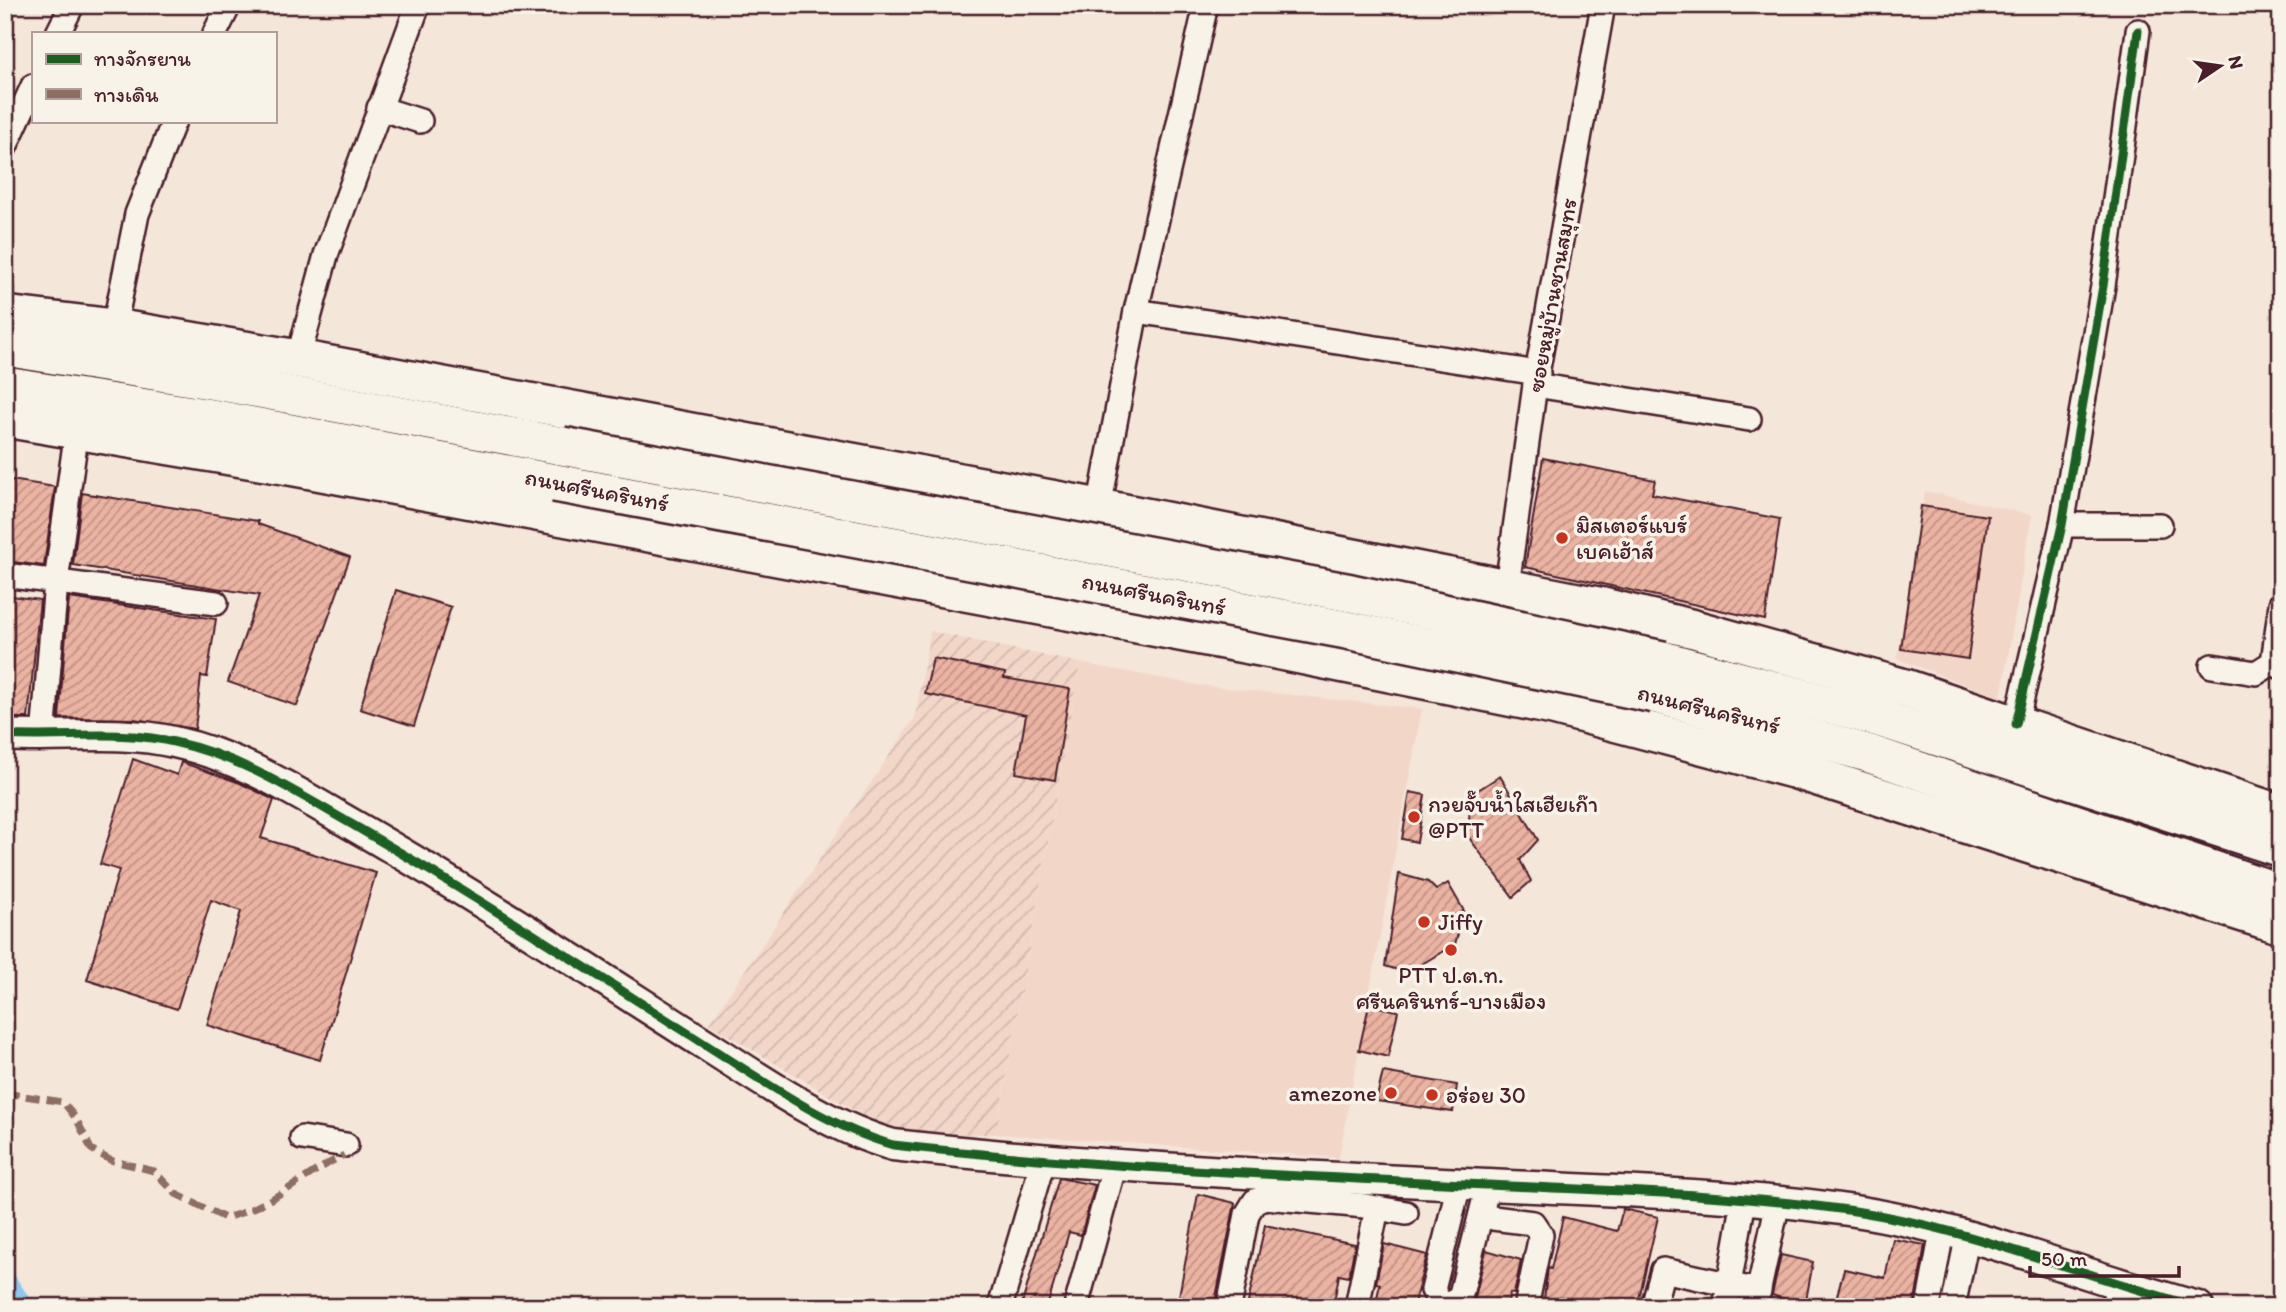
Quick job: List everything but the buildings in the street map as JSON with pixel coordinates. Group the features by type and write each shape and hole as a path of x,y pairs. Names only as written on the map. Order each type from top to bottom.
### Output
{"main road":[{"path":"5,315 114,328 298,359 1507,586 1694,629 1840,668 2016,724 2281,814"},
{"name":"ถนนศรีนครินทร์","path":"5,347 222,382 1351,593 1658,677 1867,753 2281,893"},
{"name":"ถนนศรีนครินทร์","path":"5,386 211,418 1347,629 1658,677 1879,718 2281,848"},
{"name":"ถนนศรีนครินทร์","path":"5,418 1224,640 1541,703 1724,749 2281,925"},
{"path":"951,590 969,586 990,575 1000,566 1006,549 1006,536 998,513 969,485"},
{"path":"1224,640 1205,627 1191,612 1183,593 1183,581 1189,565 1202,550 1241,536"}],"street":[{"path":"58,32 72,5"},
{"path":"216,32 229,5"},
{"path":"298,359 326,256 418,5"},
{"path":"1099,508 1136,311 1206,5"},
{"name":"ซอยหมู่บ้านชานสมุทร","path":"1507,586 1537,379 1603,5"},
{"path":"2016,724 2062,525 2103,286 2138,31"},
{"path":"5,147 32,88"},
{"path":"379,108 420,121"},
{"path":"114,328 137,214 174,122"},
{"path":"1136,311 1537,379 1749,419"},
{"path":"43,737 56,582 77,429"},
{"path":"2062,525 2160,525"},
{"path":"5,575 216,603"},
{"path":"2212,666 2256,673 2278,664 2275,634 2281,604"},
{"path":"5,735 138,736 174,742 258,770 418,863 773,1087 862,1136 892,1145 1115,1164 1778,1202 1880,1215 1955,1235 2116,1294 2198,1307"},
{"path":"302,1138 346,1145"},
{"path":"1000,1307 1044,1158"},
{"path":"1076,1306 1115,1164"},
{"path":"1443,1307 1433,1290 1459,1184"},
{"path":"1450,1307 1461,1294 1488,1185"},
{"path":"1229,1307 1247,1214 1255,1201 1265,1197 1406,1213"},
{"path":"1728,1296 1744,1200"},
{"path":"1654,1307 1663,1270 1728,1296 1757,1299 1778,1202"},
{"path":"1357,1307 1377,1208"},
{"path":"1493,1218 1533,1223 1541,1235 1526,1307"},
{"path":"1928,1307 1955,1235"},
{"path":"1953,1307 1955,1235"}],"shaded area":[{"path":"1925,491 2032,515 2001,698 1897,659"},
{"path":"930,631 1080,663 996,1134 892,1133 709,1024 915,717"},
{"path":"1080,663 1198,685 1422,709 1339,1158 996,1134"}],"waterway":[{"path":"5,1280 23,1307"}],"marked path":[{"path":"5,1093 63,1102 77,1120 91,1149 110,1160 154,1171 176,1194 225,1218 258,1206 344,1155"}],"cycle path":[{"path":"2016,724 2062,525 2103,286 2138,31"},
{"path":"5,735 111,735 153,738 199,749 247,767 315,803 449,882 799,1103 845,1127 893,1145 1116,1165 1665,1193 1840,1209 1885,1216 1975,1238 2198,1307"}],"place":[{"name":"มิสเตอร์แบร์ เบคเฮ้าส์","path":"1562,538"},
{"name":"กวยจั๊บน้ำใสเฮียเก๊า @PTT","path":"1414,817"},
{"name":"Jiffy","path":"1424,922"},
{"name":"PTT ป.ต.ท. ศรีนครินทร์-บางเมือง","path":"1451,950"},
{"name":"amezone","path":"1391,1093"},
{"name":"อร่อย 30","path":"1432,1095"}]}
